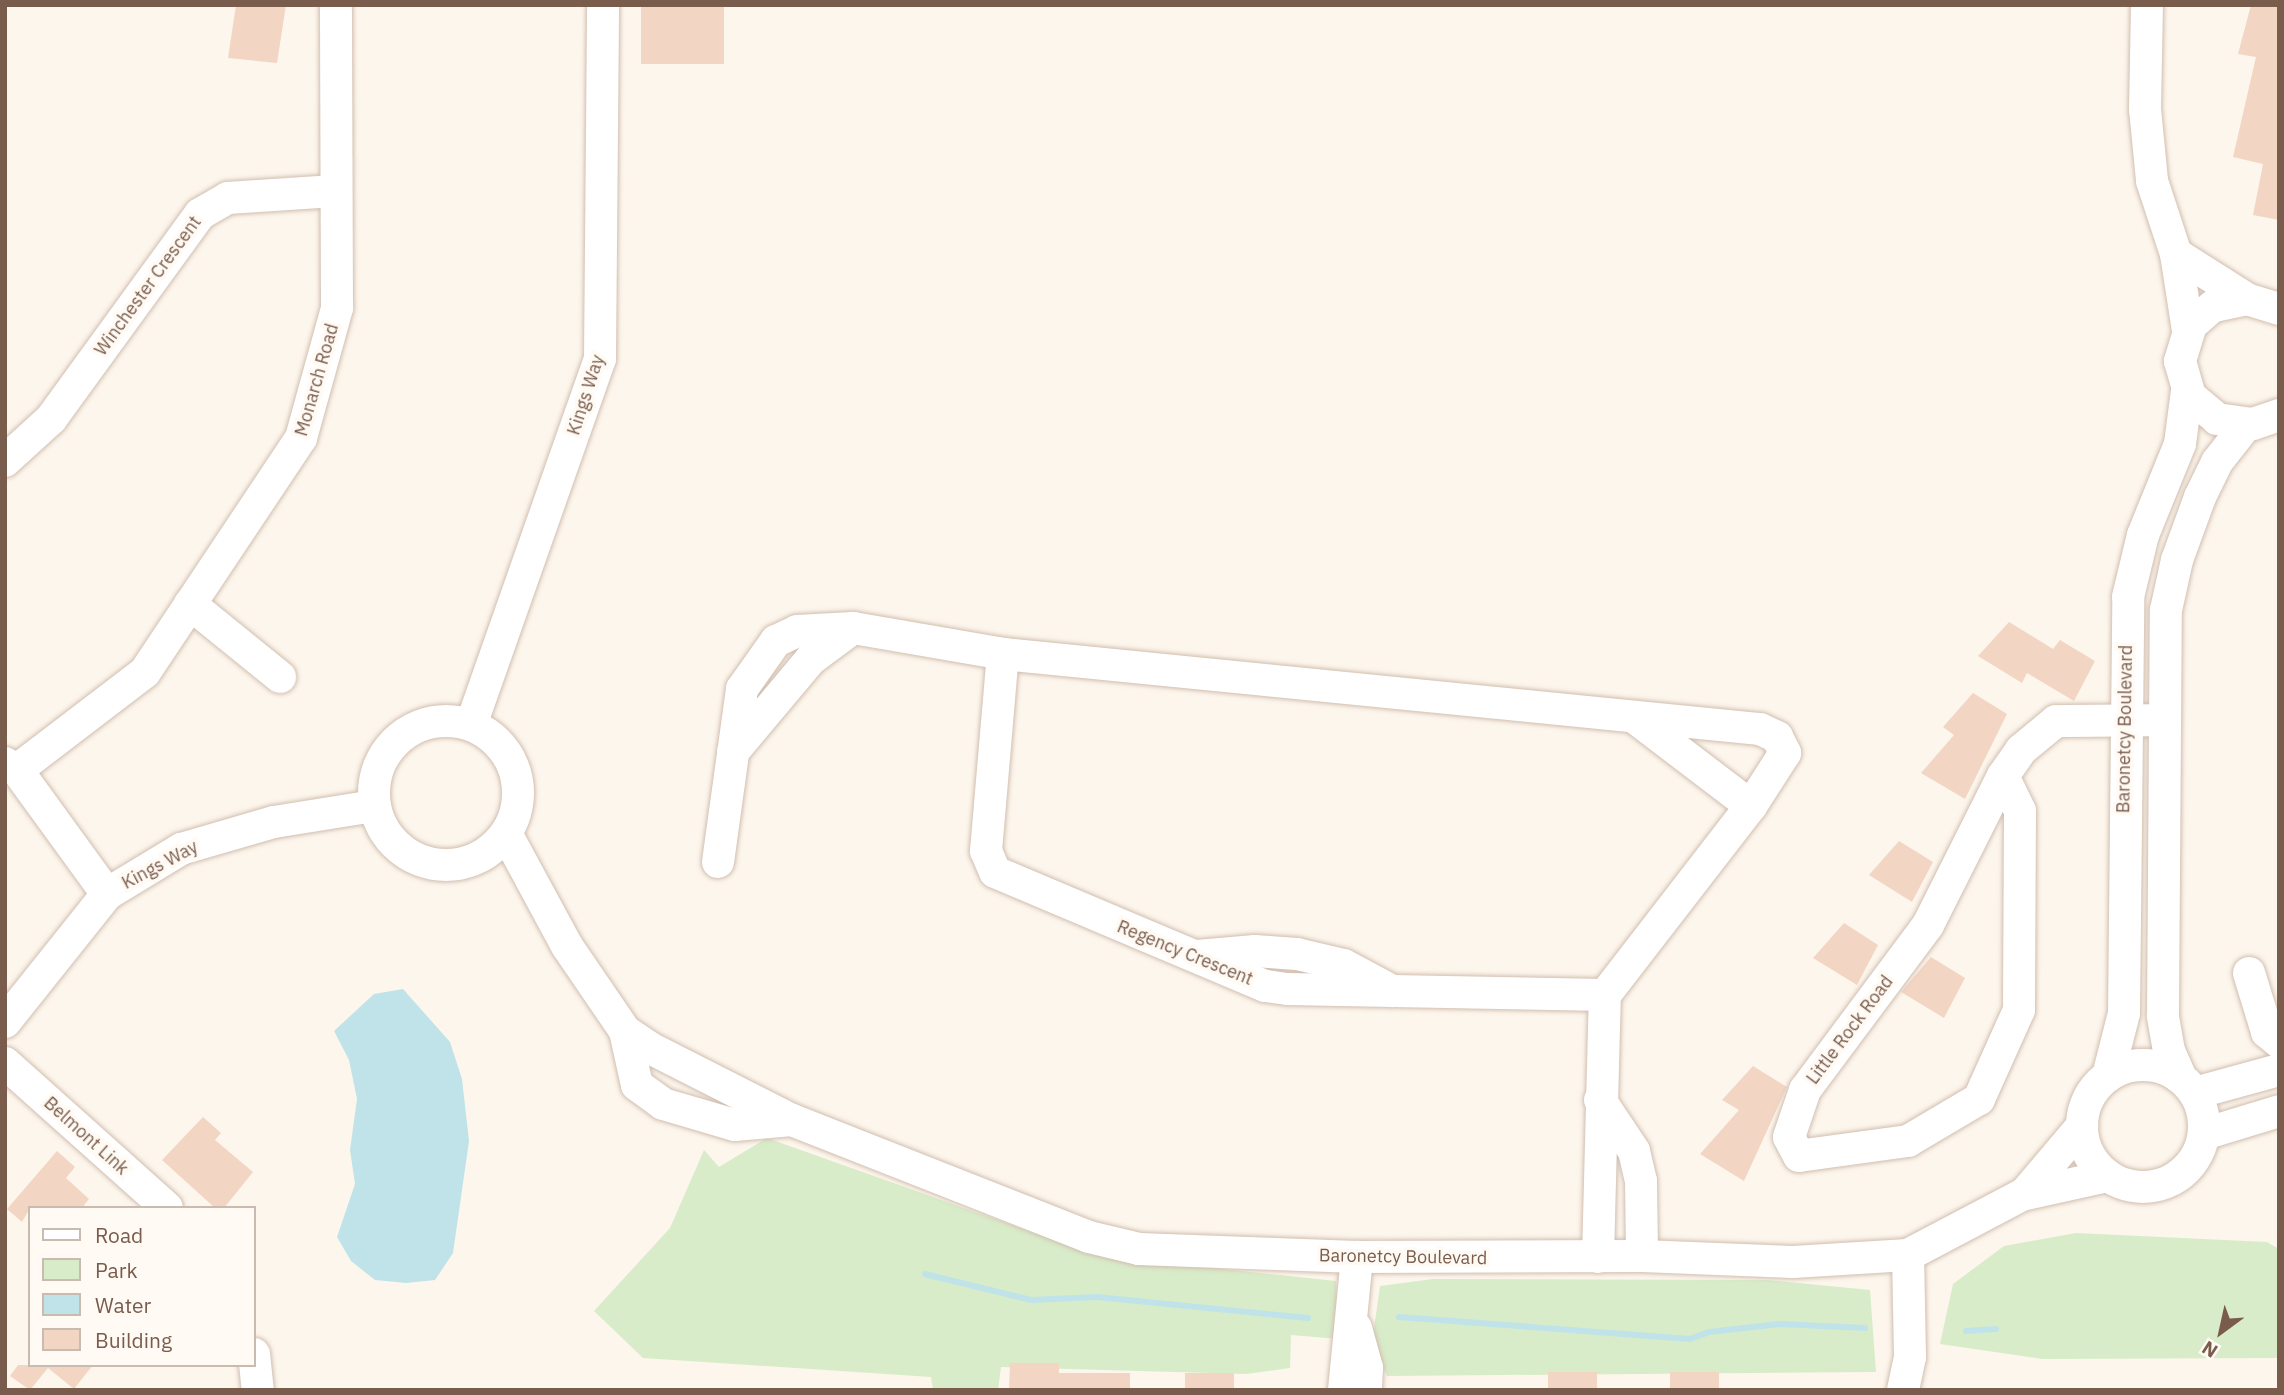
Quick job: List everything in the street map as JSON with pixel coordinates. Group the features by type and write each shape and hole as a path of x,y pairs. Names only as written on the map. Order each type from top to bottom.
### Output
{"street":[{"name":"Monarch Road","path":"11,766 135,683 302,438 337,308 334,191 336,5"},
{"name":"Kings Way","path":"471,725 600,359 603,5"},
{"path":"2147,5 2145,108 2152,181 2176,254 2188,331"},
{"name":"Winchester Crescent","path":"5,461 51,419 200,214 228,198 334,191"},
{"path":"2176,254 2247,299 2279,309"},
{"path":"2188,331 2213,306 2247,299"},
{"name":"Baronetcy Boulevard","path":"2108,1076 2124,1013 2125,730 2130,586 2143,535 2183,433 2187,391 2180,361 2188,331"},
{"path":"2187,391 2212,416 2246,425 2279,415"},
{"path":"2246,425 2209,477 2172,579 2164,636 2163,1016 2169,1051 2188,1086 2203,1116 2204,1134 2192,1163 2168,1182 2144,1188 2108,1176 2090,1157 2082,1126 2088,1097 2108,1076 2145,1065 2188,1086 2279,1070"},
{"path":"190,604 280,677"},
{"path":"718,862 742,689 776,641 797,631 853,628 1003,654 1760,729 1777,737 1785,753 1751,806 1605,995 1600,1112 1617,1256"},
{"name":"Regency Crescent","path":"1003,654 986,851 989,864 1002,877 1265,986 1396,994 1605,995"},
{"path":"1633,716 1751,806"},
{"path":"434,722 471,725 506,752 516,772 519,793 507,835 477,858 445,866 420,862 390,839 374,806 374,780 383,757 399,737 434,722"},
{"name":"Little Rock Road","path":"2003,776 2020,811 2019,1010 1979,1099 1908,1141 1800,1156 1789,1137 1805,1090 1928,925 2003,776 2040,732 2056,739 2125,730 2164,730"},
{"path":"11,766 107,894"},
{"name":"Kings Way","path":"5,1022 107,894 181,849 224,834 374,806"},
{"name":"Baronetcy Boulevard","path":"507,835 546,915 625,1031 679,1064 792,1120 1115,1244 1139,1249 1357,1257 1617,1256 1793,1262 1908,1255 2022,1195 2108,1176"},
{"name":"Baronetcy Boulevard","path":"477,858 506,874 546,915"},
{"path":"2249,973 2267,1032 2279,1042"},
{"name":"Baronetcy Boulevard","path":"625,1031 632,1075 756,1123 792,1120"},
{"name":"Belmont Link","path":"5,1063 165,1206"},
{"path":"2204,1134 2279,1111"},
{"path":"1600,1112 1634,1150 1642,1181 1617,1256"},
{"name":"Baronetcy Boulevard","path":"2022,1195 2052,1166 2082,1126"},
{"path":"1903,1390 1910,1357 1908,1255"},
{"path":"1344,1390 1354,1320 1357,1257"},
{"path":"1354,1320 1367,1368 1366,1390"},
{"path":"1910,1357 1919,1370 1923,1390"},
{"path":"255,1367 258,1390"}],"green space":[{"path":"767,1138 1054,1240 1203,1267 1336,1281 1339,1339 1291,1335 1290,1368 1246,1374 1001,1367 998,1390 933,1390 931,1377 643,1358 594,1311 670,1228 704,1150 719,1167"},
{"path":"2076,1233 2267,1242 2279,1249 2279,1358 2042,1359 1940,1344 1953,1284 2004,1246"},
{"path":"1433,1279 1767,1280 1870,1290 1876,1372 1387,1376 1372,1343 1380,1286"}],"water":[{"path":"403,989 450,1042 462,1079 469,1141 453,1253 435,1280 406,1283 375,1280 351,1261 337,1237 355,1184 350,1150 357,1099 349,1060 334,1031 374,994"}],"building":[{"path":"236,5 286,5 277,63 228,58"},
{"path":"641,5 724,5 724,64 641,64"},
{"path":"2251,5 2279,5 2279,220 2253,215 2263,164 2233,157 2256,57 2238,54"},
{"path":"2009,622 2053,649 2060,640 2095,661 2074,701 2027,673 2022,683 1978,656"},
{"path":"1973,693 2007,714 1965,799 1921,773 1954,735 1943,727"},
{"path":"1899,841 1933,862 1912,902 1869,875"},
{"path":"1844,923 1878,945 1857,985 1813,958"},
{"path":"1931,957 1965,978 1944,1018 1901,992"},
{"path":"1753,1066 1787,1087 1744,1181 1700,1154 1739,1110 1722,1100"},
{"path":"203,1117 221,1133 215,1140 253,1172 226,1206 213,1206 162,1160"},
{"path":"57,1151 75,1167 66,1178 89,1199 84,1206 28,1206 22,1222 7,1209"},
{"path":"1010,1363 1059,1363 1059,1373 1130,1373 1130,1390 1009,1390"},
{"path":"18,1365 91,1367 74,1389 48,1368 30,1390 10,1376"},
{"path":"1548,1372 1597,1372 1597,1390 1548,1390"},
{"path":"1670,1372 1719,1372 1719,1390 1670,1390"},
{"path":"1185,1373 1234,1373 1234,1390 1185,1390"}],"waterway":[{"path":"925,1274 1031,1300 1097,1297 1308,1318"},
{"path":"1399,1317 1690,1339 1709,1332 1780,1324 1865,1328"},
{"path":"1966,1331 1996,1329"}]}
